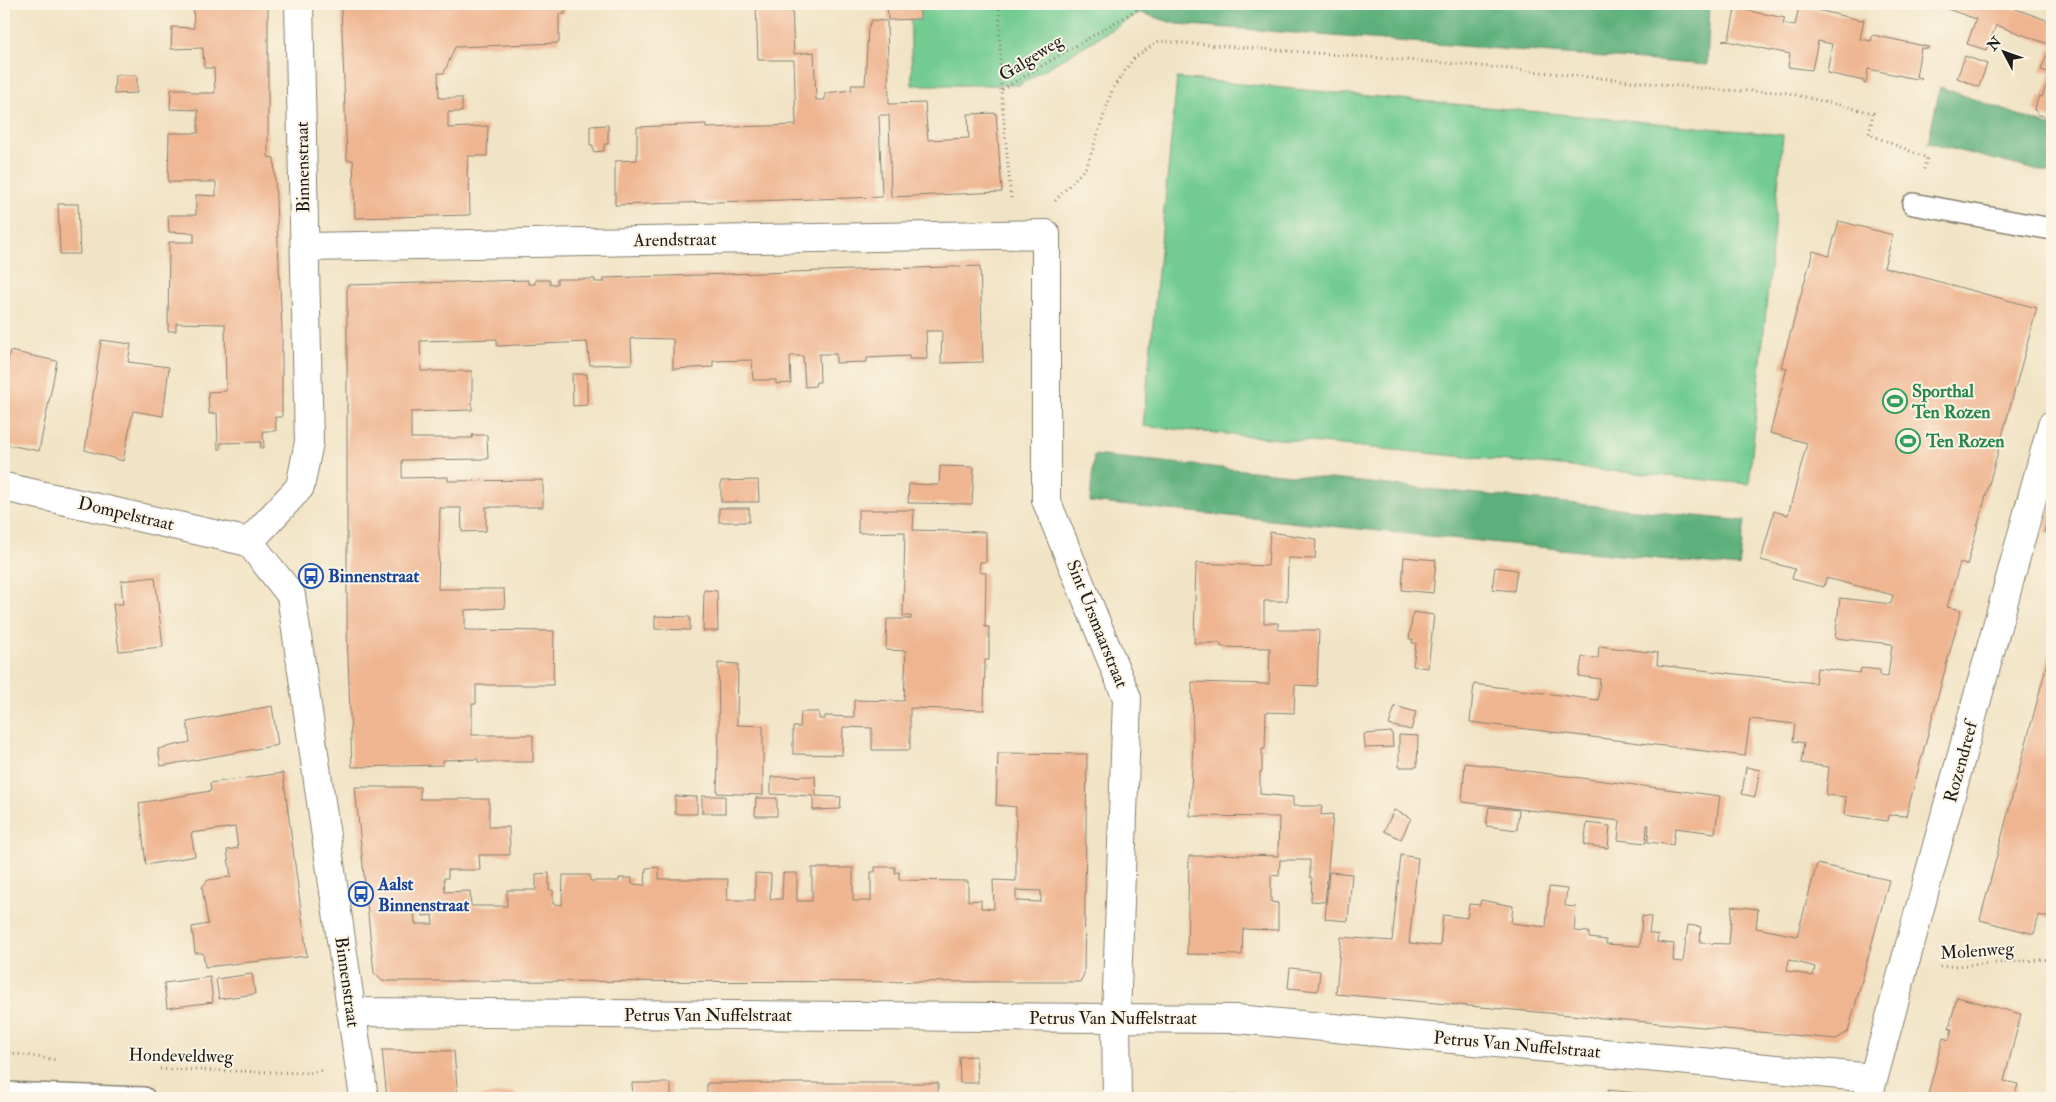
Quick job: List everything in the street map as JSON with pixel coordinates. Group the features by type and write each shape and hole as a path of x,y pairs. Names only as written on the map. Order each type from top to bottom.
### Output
{"street":[{"name":"Binnenstraat","path":"299,4 309,442 300,487 249,542 291,595 364,1098"},
{"name":"Arendstraat","path":"305,247 1029,234"},
{"name":"Sint Ursmaarstraat","path":"1029,234 1046,500 1127,698 1116,1018 1117,1098"},
{"name":"Rozendreef","path":"1870,1088 1904,970 2052,424"},
{"name":"Dompelstraat","path":"4,487 249,542"},
{"name":"Petrus Van Nuffelstraat","path":"351,1012 1237,1018 1870,1088"}],"lane":[{"path":"1913,204 2052,229"},
{"path":"4,1093 144,1098"}],"path":[{"path":"999,4 1001,90"},
{"name":"Galgeweg","path":"1029,234 1001,90 1146,4"},
{"path":"1029,234 1071,181 1087,166 1113,88 1134,58 1159,41 1471,65 1719,90 1784,92 1873,113 1869,134 1927,158 1913,204"},
{"name":"Molenweg","path":"1904,970 2052,959"},
{"path":"4,1052 59,1061"},
{"name":"Hondeveldweg","path":"154,1069 308,1073 359,1065"}],"green space":[{"path":"910,4 1154,4 1019,85 912,85"},
{"path":"1112,4 1710,4 1707,65 1177,24"},
{"path":"1177,78 1783,135 1749,484 1143,426"},
{"path":"1940,87 2052,127 2052,174 1928,143"},
{"path":"1094,455 1745,521 1739,567 1090,502"}],"building":[{"path":"193,4 268,4 268,157 274,158 282,329 282,417 275,417 276,431 263,431 264,448 261,448 261,442 220,443 221,449 218,449 217,413 209,414 208,392 226,391 225,324 176,323 176,331 168,331 169,242 194,242 194,233 169,232 168,215 196,215 196,195 216,196 216,182 168,182 169,133 198,133 198,110 170,109 171,89 186,89 194,93 215,93 214,68 204,68 203,48 171,49 172,27 194,28"},
{"path":"341,4 565,4 565,14 559,14 559,43 455,47 444,73 438,73 439,98 462,98 462,112 448,112 448,128 488,126 487,156 468,156 467,178 469,179 470,215 355,218 353,160 347,160"},
{"path":"756,4 792,4 794,54 814,52 816,100 825,100 825,93 852,90 851,85 865,85 868,28 872,20 887,21 889,104 925,103 928,140 969,138 968,114 996,113 1002,192 891,197 889,115 879,115 882,197 615,205 615,161 637,160 637,127 706,124 706,128 796,125 794,60 758,60"},
{"path":"887,4 920,4 920,19 888,20"},
{"path":"1933,4 2002,4 2052,22 2052,119 2037,114 2037,111 2034,110 2039,96 2042,97 2051,73 2041,70 2051,45 1996,25 1987,50 1967,44 1976,19"},
{"path":"1799,6 1861,20 1864,19 1860,39 1871,41 1873,35 1929,47 1928,49 1921,48 1916,77 1922,78 1921,80 1868,69 1866,84 1864,84 1864,81 1827,73 1832,44 1818,41 1812,70 1788,67 1790,54 1722,40 1729,39 1735,10 1729,9 1729,7 1785,18 1783,24 1795,26"},
{"path":"1965,56 1987,64 1979,87 1957,78"},
{"path":"115,75 137,75 137,93 114,94"},
{"path":"608,125 608,144 604,144 604,151 593,152 593,145 590,145 590,126"},
{"path":"58,204 78,204 80,254 60,254"},
{"name":"Sporthal Ten Rozen","path":"1839,221 1893,235 1884,267 2037,308 1967,565 1960,563 1947,607 1961,610 1906,816 1889,815 1888,821 1844,815 1846,797 1826,795 1829,767 1801,763 1804,743 1793,741 1795,724 1750,719 1745,756 1470,722 1474,684 1598,700 1600,679 1579,676 1582,657 1598,658 1599,646 1658,653 1657,665 1815,683 1817,668 1860,673 1861,668 1880,670 1880,676 1888,677 1892,644 1835,638 1840,598 1891,604 1893,595 1826,578 1824,587 1792,579 1795,569 1761,560 1774,511 1788,515 1807,443 1770,433 1787,368 1781,367 1813,251 1829,256"},
{"path":"980,266 983,362 941,363 942,331 926,331 927,359 909,359 909,356 867,358 867,362 836,363 836,354 819,354 820,382 816,382 815,386 805,387 803,356 790,356 791,383 776,384 776,380 753,380 752,360 713,361 713,367 673,369 673,339 631,338 632,364 590,365 587,342 497,346 497,339 420,341 421,371 472,371 472,410 411,412 411,438 473,438 472,435 487,435 488,459 402,460 402,478 448,477 448,481 543,480 543,507 486,507 486,531 462,532 461,508 440,508 438,589 504,589 505,608 465,610 465,630 554,631 553,685 476,685 476,704 472,704 472,735 533,735 533,762 478,762 478,759 443,760 443,765 352,767 347,630 347,285 528,280 528,284 535,284 535,280 550,280 550,284 557,284 557,279 595,279 595,282 604,282 604,278"},
{"path":"101,340 131,344 128,362 169,367 163,416 133,411 123,461 85,450"},
{"path":"10,351 57,361 39,451 4,444 4,381"},
{"path":"572,374 587,374 587,405 573,406"},
{"path":"940,466 974,467 972,504 908,503 909,484 939,485"},
{"path":"758,480 759,502 721,502 721,481"},
{"path":"2052,501 2052,534 2044,532"},
{"path":"719,508 749,508 749,522 719,522"},
{"path":"858,510 914,510 913,530 986,532 986,562 980,562 979,572 986,573 985,627 989,627 989,660 985,660 984,710 910,708 910,750 872,750 872,728 843,727 842,755 793,754 793,727 800,727 801,712 819,712 819,719 825,719 825,716 854,717 854,700 904,701 906,651 886,650 887,619 911,619 911,616 903,616 905,532 858,533"},
{"path":"1270,532 1316,539 1315,559 1288,558 1287,601 1264,601 1264,623 1278,623 1278,630 1319,630 1317,686 1295,685 1294,713 1266,712 1265,749 1262,749 1260,794 1293,797 1293,806 1322,806 1321,815 1333,814 1325,902 1311,901 1312,878 1310,877 1310,860 1280,860 1279,876 1271,875 1271,902 1278,903 1278,930 1243,929 1242,955 1187,954 1189,856 1211,856 1215,854 1278,856 1279,817 1190,816 1193,742 1192,682 1269,684 1270,648 1221,647 1221,643 1194,643 1196,563 1268,566"},
{"path":"1404,557 1436,560 1433,593 1402,590"},
{"path":"1495,567 1517,570 1514,591 1492,589"},
{"path":"155,577 163,647 119,651 113,604 123,604 121,581"},
{"path":"704,590 717,591 718,631 703,631"},
{"path":"1413,612 1434,615 1428,668 1413,666 1416,643 1412,643 1413,639 1409,639"},
{"path":"655,616 690,617 690,630 655,629"},
{"path":"2052,644 2052,919 2039,915 2034,934 1980,920"},
{"path":"718,663 738,664 737,725 763,726 763,795 717,793"},
{"path":"272,706 278,745 161,766 158,749 190,742 187,722"},
{"path":"1395,706 1416,712 1411,730 1389,725"},
{"path":"1392,732 1393,747 1365,748 1364,734"},
{"path":"1399,735 1418,736 1417,767 1399,767"},
{"path":"998,753 1087,754 1084,974 1080,982 382,981 374,973 355,787 420,787 420,799 489,799 489,827 509,827 510,855 479,855 480,870 448,870 448,878 444,878 445,892 470,891 471,906 507,906 507,890 536,890 536,874 549,873 549,890 553,890 553,904 562,905 563,875 590,875 590,881 619,881 619,878 632,878 632,884 645,885 646,868 659,867 659,879 728,879 727,900 755,900 755,873 771,874 770,899 782,899 783,873 797,873 797,901 812,901 812,868 853,868 853,901 871,901 871,872 875,872 875,867 895,867 895,873 899,872 899,880 968,881 968,901 981,900 981,908 994,909 993,880 1016,881 1016,807 996,805","holes":["1016,890 1041,891 1041,902 1016,901","414,911 422,911 423,916 432,915 433,924 415,924"]},
{"path":"1465,763 1720,796 1715,833 1675,828 1673,845 1648,842 1649,825 1647,825 1646,843 1618,840 1620,821 1462,802"},
{"path":"1746,767 1760,770 1755,797 1742,794"},
{"path":"283,773 307,956 205,967 203,953 195,953 192,927 208,924 202,887 208,880 231,877 227,850 238,848 235,827 191,833 195,856 146,865 139,803 211,791 210,783"},
{"path":"815,776 816,796 841,797 840,809 813,810 813,796 771,794 771,777"},
{"path":"675,796 697,797 697,814 675,814"},
{"path":"702,796 725,796 725,813 702,813"},
{"path":"756,798 777,798 777,816 755,816"},
{"path":"1489,807 1519,810 1517,830 1486,826"},
{"path":"1394,810 1411,818 1401,839 1384,831"},
{"path":"1587,823 1610,826 1608,848 1584,845"},
{"path":"1401,855 1418,858 1409,943 1440,946 1443,915 1467,918 1469,904 1480,905 1481,900 1513,906 1511,923 1546,927 1549,887 1567,889 1565,906 1576,907 1574,931 1589,932 1589,938 1606,940 1606,944 1640,946 1642,916 1651,917 1649,933 1658,935 1657,942 1674,944 1673,961 1683,962 1688,925 1701,927 1700,943 1729,944 1732,906 1758,909 1756,928 1797,936 1817,864 1889,880 1848,1032 1836,1039 1336,994 1341,937 1392,941","holes":["1789,960 1815,967 1813,976 1787,971"]},
{"path":"1329,872 1352,874 1348,921 1325,919"},
{"path":"1290,968 1320,971 1318,991 1288,988"},
{"path":"252,974 255,994 219,999 216,979"},
{"path":"210,977 213,1002 167,1008 164,983"},
{"path":"1957,997 2021,1014 2004,1081 2018,1084 2014,1098 1927,1098 1943,1038 1949,1040 1952,1029 1949,1028"},
{"path":"382,1050 454,1051 458,1098 387,1098"},
{"path":"976,1056 978,1083 960,1083 959,1057"},
{"path":"632,1083 671,1083 671,1098 633,1098"},
{"path":"707,1083 938,1083 938,1098 707,1098"},
{"path":"1608,1090 1666,1096 1666,1098 1608,1098"},
{"path":"515,1092 516,1098 475,1098 475,1097"},
{"path":"1186,1094 1313,1096 1313,1098 1186,1098"}],"place":[{"name":"Sporthal Ten Rozen","path":"1895,401"},
{"name":"Ten Rozen","path":"1908,441"},
{"name":"Binnenstraat","path":"311,576"},
{"name":"Aalst Binnenstraat","path":"361,894"}]}
